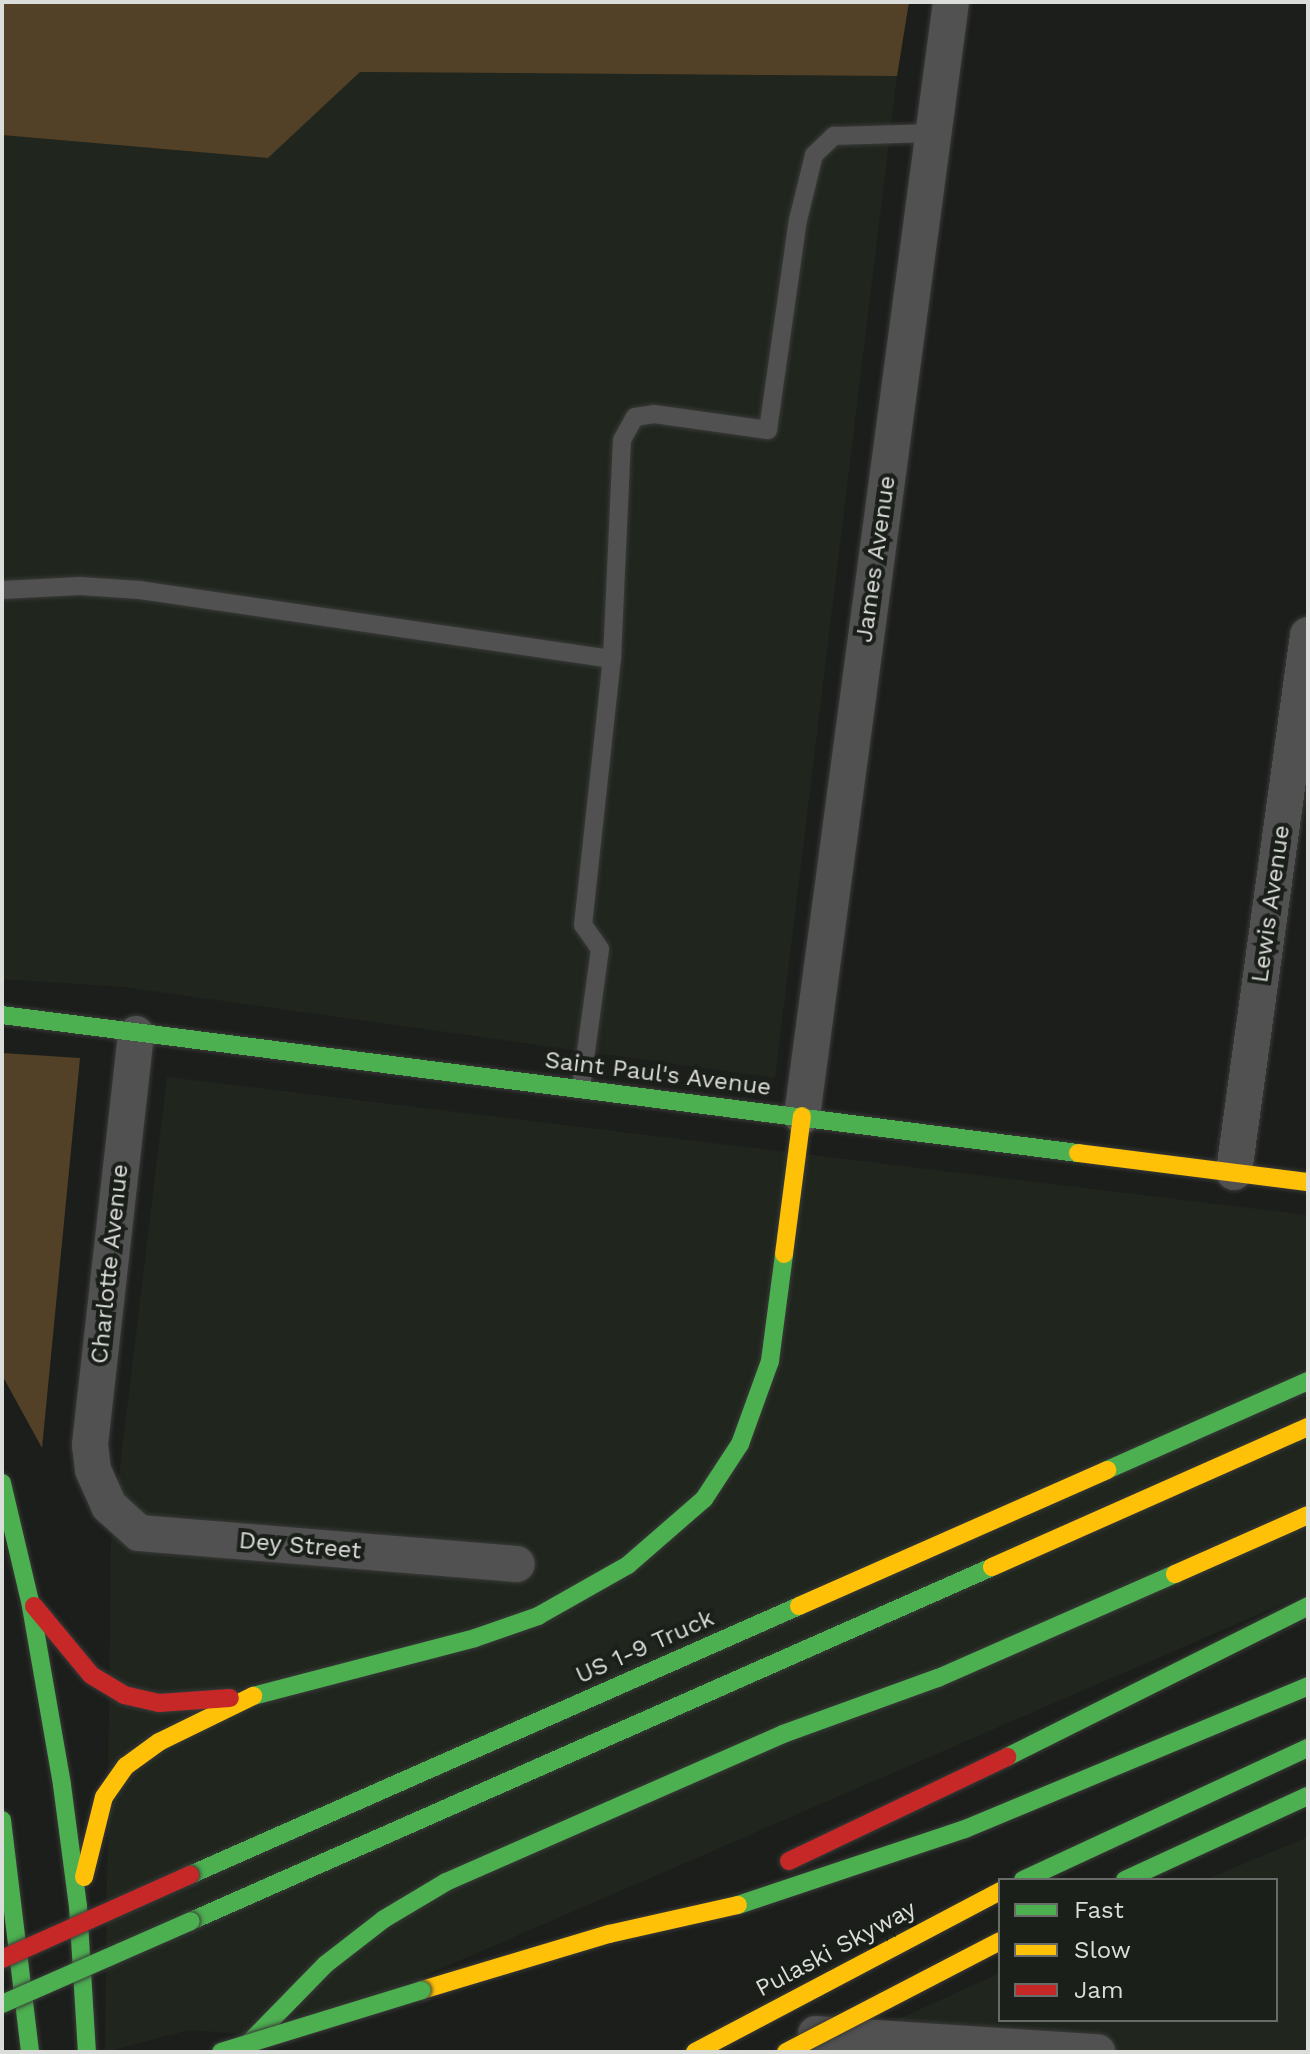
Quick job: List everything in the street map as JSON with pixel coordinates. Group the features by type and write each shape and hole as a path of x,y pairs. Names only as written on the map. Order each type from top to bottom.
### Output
{"main road":[{"name":"Saint Paul's Avenue","path":"2,1015 1308,1182"},
{"path":"30,1601 91,1675 124,1695 159,1703 253,1696 475,1638 538,1616 628,1565 704,1499 740,1444 770,1361 802,1116"},
{"name":"US 1-9 Truck","path":"2,1959 1308,1381"},
{"path":"2,2004 1308,1427"},
{"path":"2,1483 30,1601 78,1906 87,2052"},
{"path":"783,1734 938,1678 1308,1515"},
{"path":"766,1871 908,1807 1308,1606"},
{"path":"240,2052 326,1964 415,1899 783,1734 917,1664"},
{"path":"221,2052 609,1934 746,1903 965,1829 1089,1781 1308,1686"},
{"path":"78,1906 100,1810 126,1766 159,1742 253,1696"},
{"path":"1027,1878 1308,1748"},
{"path":"1129,1878 1308,1796"},
{"path":"2,1820 30,2052"},
{"path":"609,1934 723,1887"},
{"name":"Pulaski Skyway","path":"695,2052 998,1892"},
{"path":"786,2052 998,1942"}],"street":[{"name":"James Avenue","path":"802,1116 951,2"},
{"name":"Lewis Avenue","path":"1234,1172 1308,635"},
{"name":"Charlotte Avenue","path":"102,1493 90,1445 136,1034"},
{"name":"Dey Street","path":"102,1493 122,1520 139,1533 517,1564"},
{"path":"780,2052 814,2034 1097,2052"}],"lane":[{"path":"581,1088 600,949 583,925 612,659 622,440 635,417 654,414 768,430 798,220 814,155 834,136 933,133"},
{"path":"2,590 80,586 139,590 612,659"}],"shaded area":[{"path":"2,2 909,2 897,76 360,72 268,158 2,135"},
{"path":"360,72 897,76 775,1078 124,987 2,979 2,135 268,158"},
{"path":"2,1053 80,1058 42,1448 2,1375"},
{"path":"167,1077 1308,1215 1308,1593 283,2037 189,2030 105,2052 111,1542"},
{"path":"1308,1837 1308,2052 826,2052 998,1974 998,2022 1278,2022 1278,1878 1210,1878"}],"traffic: fast":[{"path":"2,1015 1078,1153"},
{"path":"253,1696 475,1638 538,1616 628,1565 704,1499 740,1444 770,1361 784,1254"},
{"path":"1107,1470 1308,1381"},
{"path":"2,1483 30,1601 62,1785 78,1906 87,2052"},
{"path":"191,1921 992,1567"},
{"path":"240,2052 326,1964 384,1919 446,1882 783,1734 938,1678 1175,1574"},
{"path":"190,1875 799,1606"},
{"path":"1007,1757 1308,1606"},
{"path":"738,1905 965,1829 1308,1686"},
{"path":"1027,1878 1308,1748"},
{"path":"1129,1878 1308,1796"},
{"path":"2,1820 30,2052"},
{"path":"2,2004 191,1921"},
{"path":"221,2052 422,1990"}],"traffic: slow":[{"path":"784,1254 802,1116"},
{"path":"1078,1153 1308,1182"},
{"path":"992,1567 1308,1427"},
{"path":"799,1606 1107,1470"},
{"path":"1175,1574 1308,1515"},
{"path":"84,1877 104,1797 126,1766 159,1742 253,1696"},
{"path":"695,2052 998,1892"},
{"path":"422,1990 609,1934 738,1905"},
{"path":"786,2052 998,1942"}],"traffic: jam":[{"path":"34,1606 91,1675 124,1695 159,1703 230,1698"},
{"path":"789,1861 1007,1757"},
{"path":"2,1959 190,1875"}]}
